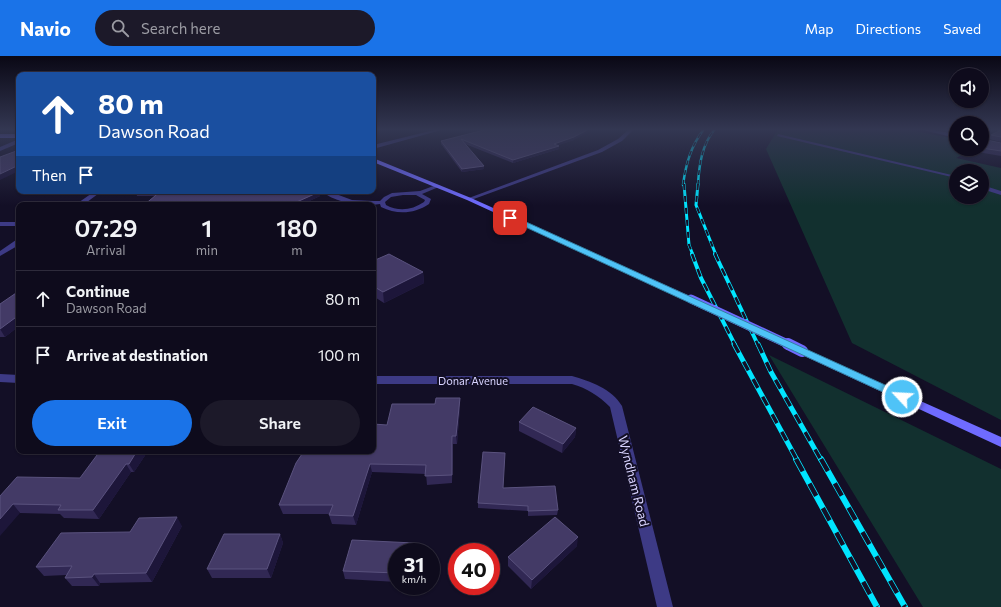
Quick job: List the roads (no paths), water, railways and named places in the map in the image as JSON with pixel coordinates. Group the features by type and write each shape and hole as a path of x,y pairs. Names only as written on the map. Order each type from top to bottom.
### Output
{"street":[{"path":"469,199 590,155"},
{"path":"376,161 469,199 691,299 1001,442"},
{"path":"82,202 94,194"},
{"path":"0,224 16,224"},
{"path":"0,254 16,244"},
{"path":"0,378 16,379"},
{"name":"Donar Avenue","path":"376,380 572,380"},
{"name":"Wyndham Road","path":"572,380 598,390 616,406 665,607"}],"lane":[{"path":"862,155 949,175"},
{"path":"418,194 438,186"},
{"path":"989,189 1001,193"},
{"path":"376,203 382,202 391,195 400,193 418,194 428,199 427,203 415,209 396,211 383,206 382,202"},
{"path":"330,194 340,199 360,202"}],"railway":[{"path":"683,185 690,155"},
{"path":"698,185 702,155"},
{"path":"684,184 689,245 693,255"},
{"path":"698,184 696,205 716,255"},
{"path":"692,254 701,278 735,345"},
{"path":"715,254 758,345"},
{"path":"734,344 797,460"},
{"path":"758,344 771,372 821,460"},
{"path":"796,459 877,607"},
{"path":"821,459 905,607"}]}
